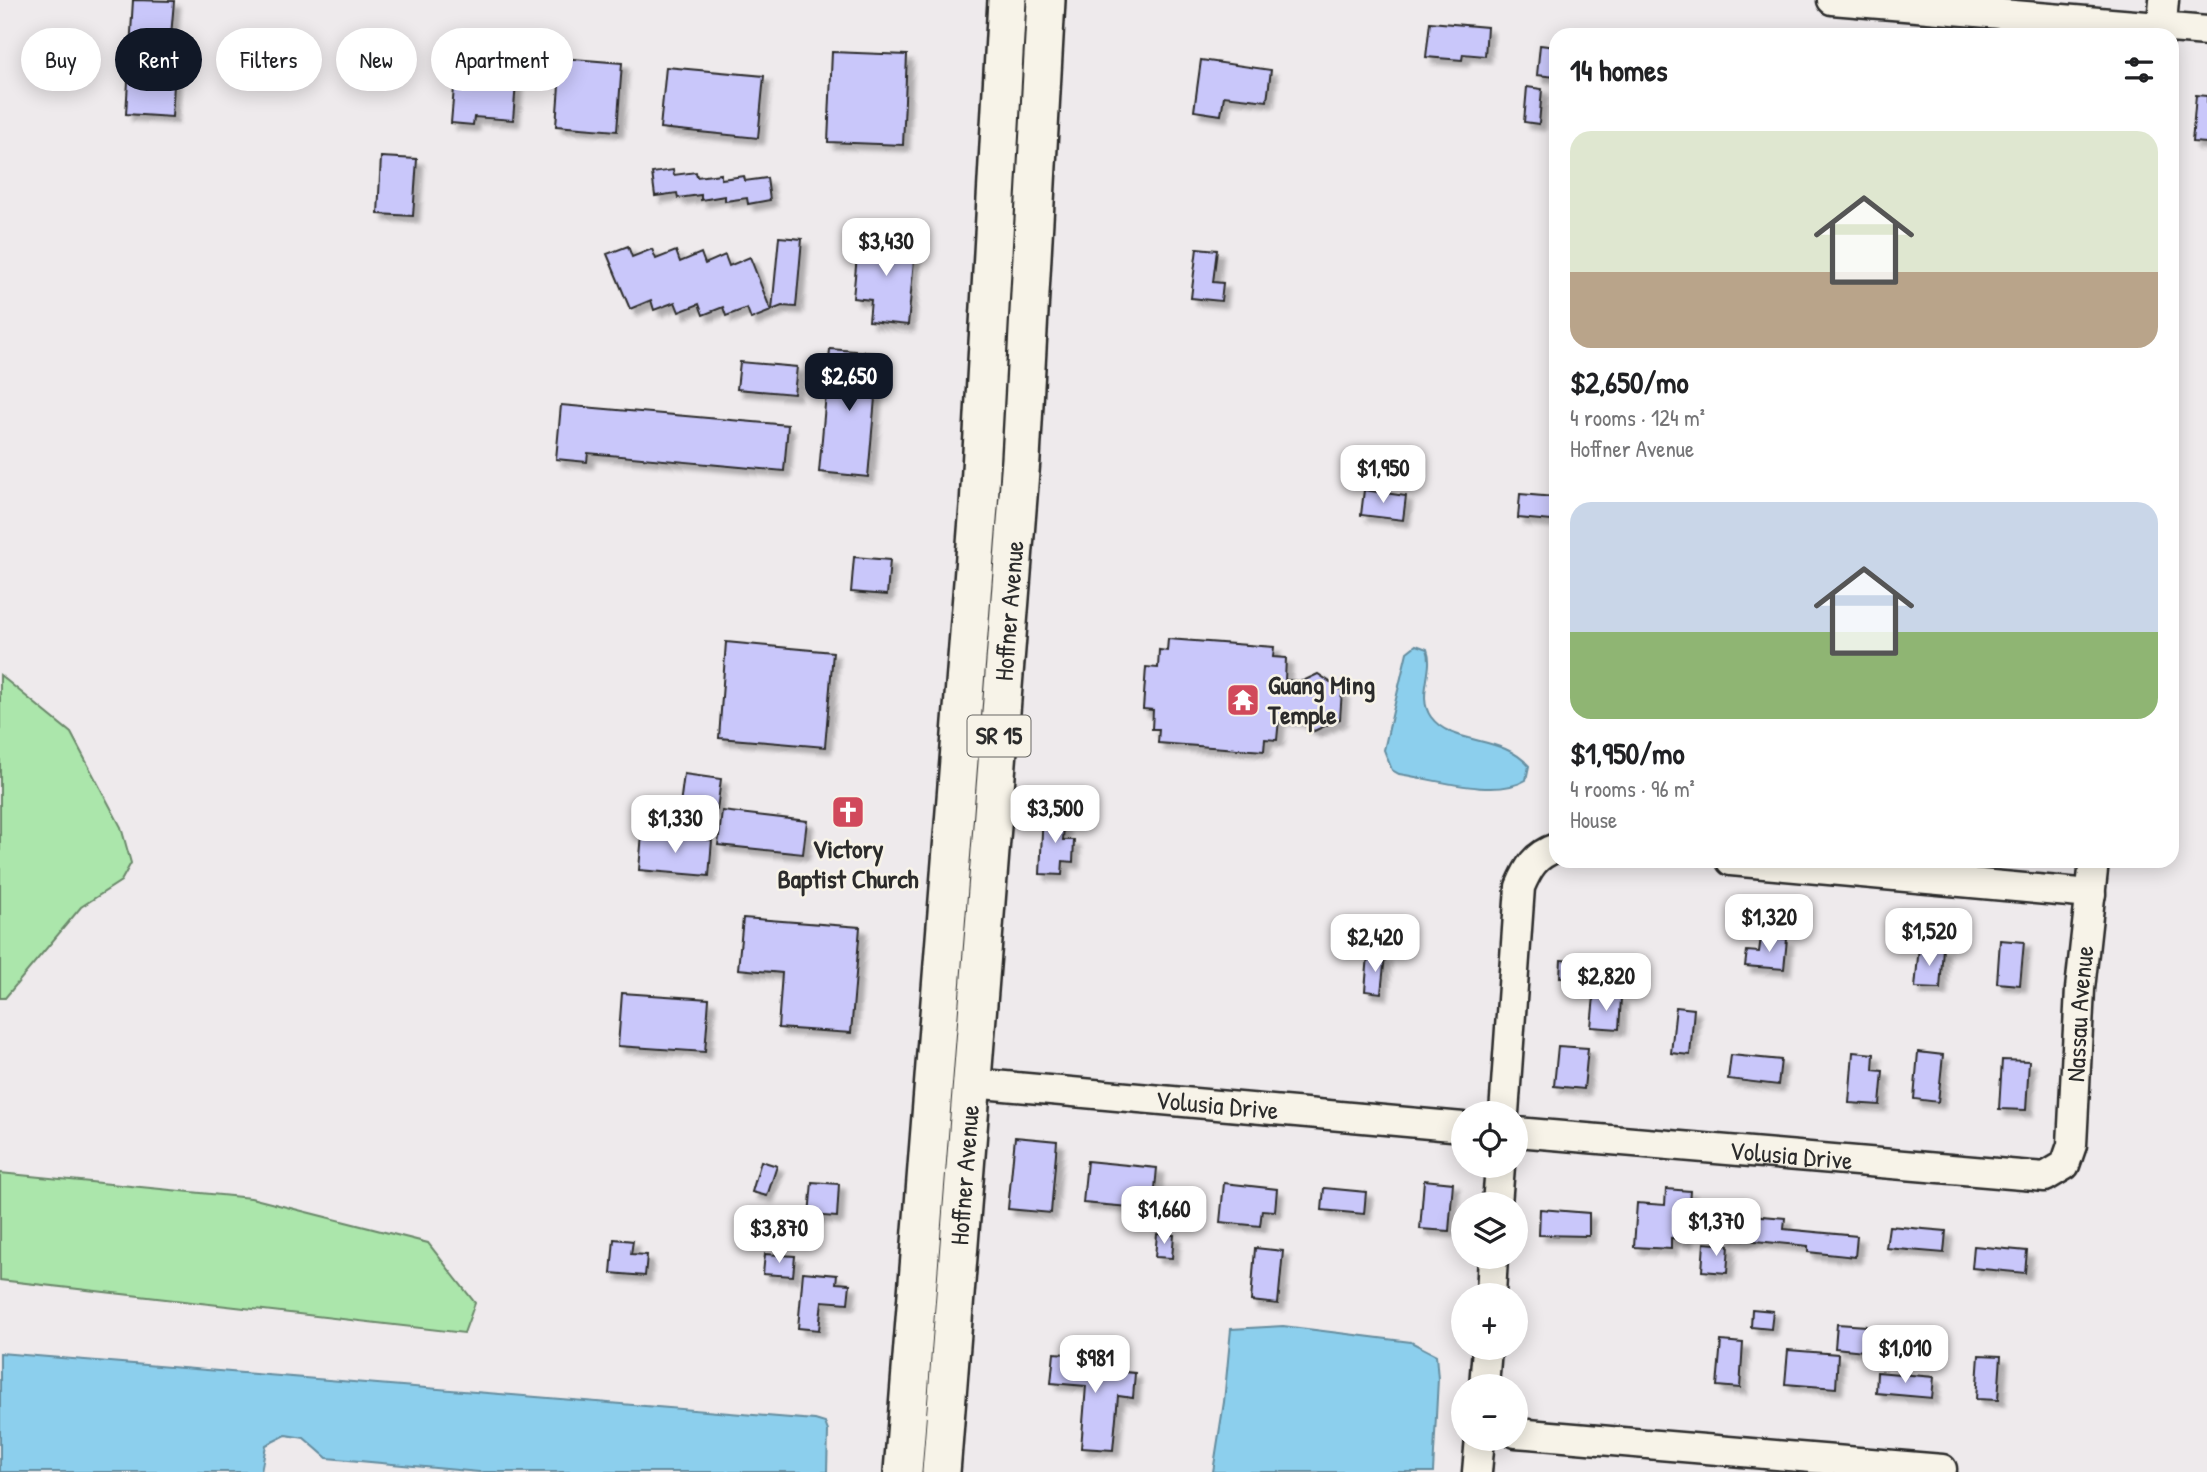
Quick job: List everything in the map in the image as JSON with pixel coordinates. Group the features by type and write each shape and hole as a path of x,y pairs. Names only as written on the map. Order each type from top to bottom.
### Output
{"main road":[{"name":"Hoffner Avenue","path":"902,1472 970,620 989,347 1007,0"},
{"name":"Hoffner Avenue","path":"941,1472 1019,489 1046,0"},
{"path":"989,347 1007,371 1011,390 1010,476 1019,489"},
{"path":"970,620 983,647 979,708 998,753"},
{"path":"947,896 960,925 950,1060 955,1071 971,1083"},
{"path":"929,1125 943,1134 947,1150 935,1324 950,1357"}],"street":[{"path":"1832,0 2162,21 2207,31"},
{"path":"1505,1101 1520,887 1529,867 1548,851"},
{"path":"1807,868 2091,894"},
{"name":"Nassau Avenue","path":"2065,1165 2072,1145 2080,989 2093,868"},
{"name":"Volusia Drive","path":"971,1083 1451,1126"},
{"name":"Volusia Drive","path":"1528,1133 2045,1177 2065,1165"},
{"path":"1528,1434 1942,1469"},
{"path":"1477,1472 1479,1451"}],"green space":[{"path":"0,675 71,733 121,827 131,863 121,881 81,907 5,998 0,998"},
{"path":"0,1173 251,1198 428,1243 475,1303 464,1333 0,1280"}],"water":[{"path":"1416,645 1427,649 1429,657 1425,700 1431,717 1451,732 1492,744 1518,756 1529,766 1526,780 1498,788 1482,788 1399,774 1392,770 1384,750 1407,652"},
{"path":"1283,1326 1411,1342 1436,1355 1438,1379 1433,1472 1213,1472 1224,1402 1231,1329"},
{"path":"0,1353 815,1420 825,1423 828,1431 827,1472 479,1472 327,1458 304,1438 286,1435 266,1445 261,1472 0,1472"}],"building":[{"path":"133,0 174,1 172,28 131,28"},
{"path":"1430,22 1487,27 1485,56 1463,54 1462,60 1426,57"},
{"path":"1540,45 1549,46 1549,76 1537,75"},
{"path":"832,52 907,55 903,145 828,142"},
{"path":"573,59 622,63 617,131 556,126 559,91 573,91"},
{"path":"1201,60 1271,70 1267,101 1224,96 1221,115 1194,111"},
{"path":"666,67 764,76 758,138 660,128"},
{"path":"1527,87 1542,89 1539,124 1524,122"},
{"path":"127,91 174,91 172,117 126,114"},
{"path":"454,91 515,91 513,120 474,117 473,125 451,123"},
{"path":"2196,95 2207,96 2207,143 2192,142"},
{"path":"381,157 417,159 413,216 378,214"},
{"path":"673,170 674,175 696,172 697,177 721,174 721,179 744,176 745,181 767,178 770,200 748,204 747,198 725,201 725,196 701,200 701,195 678,198 677,193 655,196 652,173"},
{"path":"876,234 916,238 908,325 869,321 871,300 853,298 858,245 874,246"},
{"path":"779,237 802,239 796,307 782,306 772,310"},
{"path":"628,246 632,257 652,249 656,259 676,251 680,262 701,253 705,264 725,255 729,266 750,257 771,311 751,319 747,308 726,316 723,307 703,315 699,304 679,312 675,302 654,310 651,300 630,309 607,254"},
{"path":"1197,248 1217,250 1213,282 1223,283 1221,301 1191,298"},
{"path":"830,349 879,353 868,477 819,472"},
{"path":"740,362 797,367 794,394 737,389"},
{"path":"561,405 788,425 784,471 588,453 587,462 556,459"},
{"path":"1364,490 1406,496 1403,520 1361,515"},
{"path":"1520,494 1549,497 1549,521 1518,518"},
{"path":"854,557 890,560 887,595 851,592"},
{"name":"Guang Ming Temple","path":"1168,639 1274,647 1273,657 1286,658 1285,680 1303,681 1318,674 1342,690 1340,719 1314,731 1298,720 1279,719 1277,740 1265,739 1264,751 1158,743 1159,729 1152,729 1153,710 1143,709 1146,667 1158,668 1159,650 1167,651"},
{"path":"726,642 833,652 825,747 719,738"},
{"path":"684,774 721,779 717,810 680,805"},
{"path":"722,811 807,821 803,854 718,845"},
{"path":"1043,812 1065,813 1063,840 1074,840 1073,862 1063,861 1062,875 1040,874"},
{"path":"642,833 712,840 709,876 639,870"},
{"path":"743,918 860,927 851,1033 778,1028 782,973 738,969"},
{"path":"1761,937 1787,939 1784,969 1745,966 1747,951 1759,952"},
{"path":"2000,940 2024,942 2020,985 1997,983"},
{"path":"1919,946 1943,948 1940,989 1915,988"},
{"path":"1368,955 1385,956 1381,993 1365,991"},
{"path":"1561,960 1587,962 1585,979 1560,977"},
{"path":"622,993 709,999 705,1052 618,1046"},
{"path":"1594,996 1621,998 1619,1029 1591,1027"},
{"path":"1676,1007 1694,1009 1690,1055 1671,1053"},
{"path":"1558,1046 1588,1048 1584,1089 1554,1086"},
{"path":"1853,1052 1874,1054 1873,1070 1883,1071 1880,1105 1849,1103"},
{"path":"1918,1052 1943,1055 1938,1102 1914,1099"},
{"path":"1731,1055 1781,1060 1778,1085 1728,1079"},
{"path":"2002,1060 2029,1061 2026,1110 1999,1109"},
{"path":"1015,1137 1057,1141 1051,1213 1008,1209"},
{"path":"761,1161 777,1166 767,1196 752,1192"},
{"path":"1087,1161 1157,1168 1153,1209 1083,1203"},
{"path":"1424,1180 1453,1183 1449,1231 1420,1229"},
{"path":"812,1182 839,1184 837,1217 809,1215"},
{"path":"1224,1183 1277,1189 1275,1211 1262,1210 1260,1226 1220,1222"},
{"path":"1324,1188 1366,1192 1364,1214 1322,1210"},
{"path":"1666,1189 1690,1191 1686,1240 1671,1238 1671,1249 1634,1247 1637,1203 1665,1205"},
{"path":"1540,1209 1589,1213 1589,1236 1539,1235"},
{"path":"1727,1213 1785,1218 1784,1229 1857,1236 1855,1257 1808,1252 1808,1246 1725,1238"},
{"path":"1889,1226 1946,1231 1944,1253 1886,1248"},
{"path":"1157,1234 1174,1235 1172,1258 1155,1257"},
{"path":"614,1239 633,1241 631,1254 647,1255 645,1276 611,1273"},
{"path":"1704,1243 1729,1245 1727,1273 1702,1271"},
{"path":"1974,1246 2027,1251 2025,1273 1972,1268"},
{"path":"1255,1248 1283,1251 1278,1304 1251,1301"},
{"path":"765,1254 795,1256 793,1276 763,1274"},
{"path":"803,1272 837,1275 836,1283 850,1284 848,1303 822,1301 819,1330 798,1328"},
{"path":"1752,1309 1773,1311 1771,1329 1751,1327"},
{"path":"1837,1324 1866,1326 1864,1351 1835,1348"},
{"path":"1721,1341 1743,1343 1740,1388 1717,1386"},
{"path":"1788,1350 1838,1354 1836,1388 1785,1384"},
{"path":"1054,1353 1104,1357 1103,1370 1135,1373 1133,1398 1118,1396 1113,1450 1081,1448 1086,1386 1051,1383"},
{"path":"1979,1355 2001,1356 1998,1400 1976,1399"},
{"path":"1877,1372 1934,1377 1932,1398 1876,1393"}],"place":[{"name":"Guang Ming Temple","path":"1243,700"},
{"name":"Victory Baptist Church","path":"848,812"}]}
